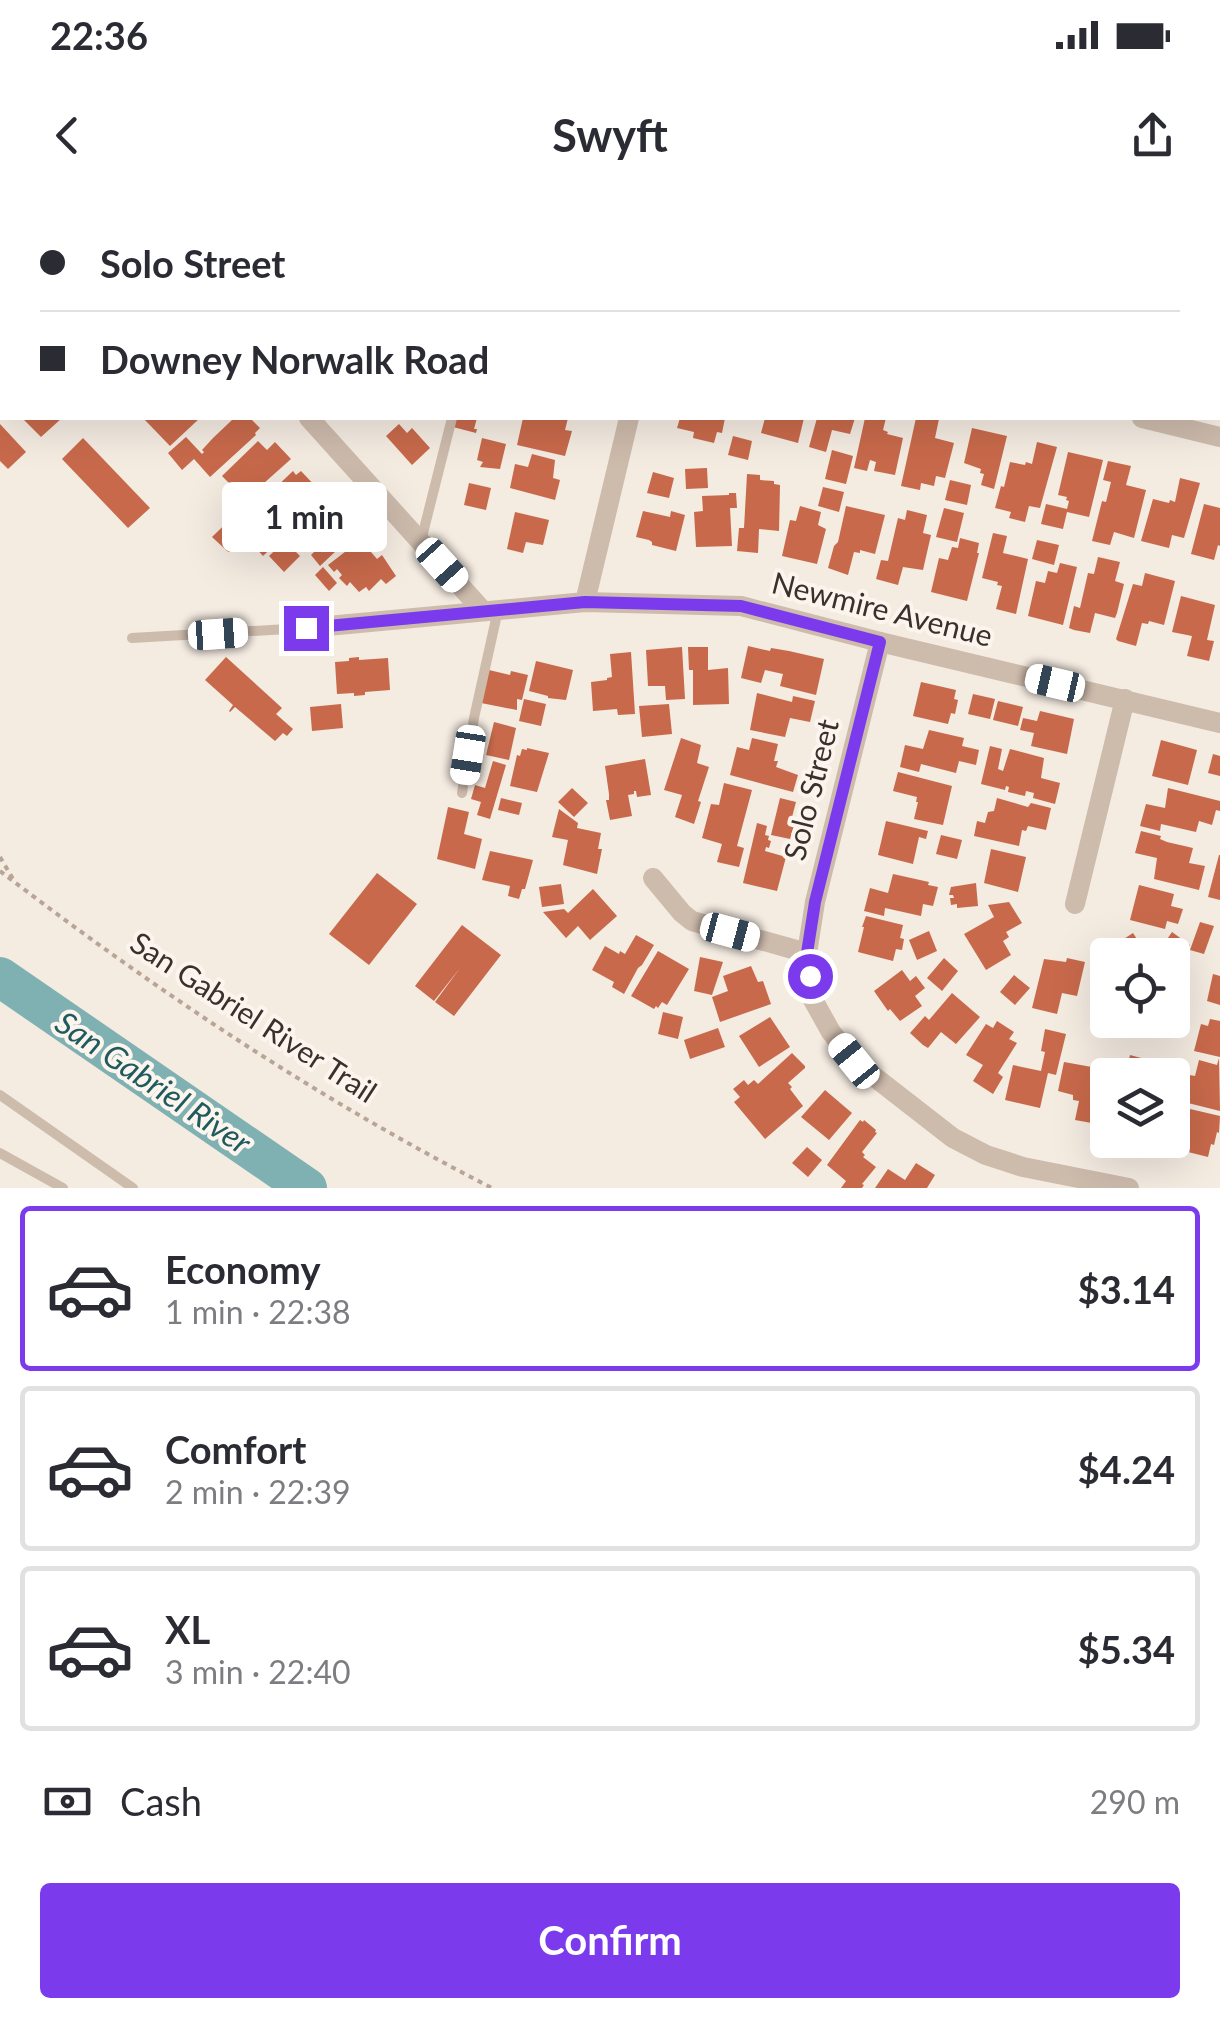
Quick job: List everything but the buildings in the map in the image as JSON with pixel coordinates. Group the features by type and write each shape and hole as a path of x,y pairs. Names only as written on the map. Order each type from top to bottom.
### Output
{"street":[{"path":"311,420 421,542 491,610"},
{"path":"585,602 629,420"},
{"path":"1150,420 1220,437"},
{"name":"Newmire Avenue","path":"306,628 585,602 741,606 1220,722"},
{"name":"Solo Street","path":"880,642 815,902 807,953 812,998 831,1032 854,1061 953,1138 986,1155 1023,1167 1129,1188"},
{"path":"1075,904 1124,699"},
{"path":"653,878 692,921 807,953"}],"lane":[{"path":"421,542 452,420"},
{"path":"462,793 491,610"},
{"path":"132,638 306,628"},
{"path":"0,1095 133,1188"},
{"path":"0,1153 62,1188"}],"path":[{"path":"0,858 16,883"},
{"name":"San Gabriel River Trail","path":"0,871 204,1019 387,1131 492,1188"}],"waterway":[{"name":"San Gabriel River","path":"0,977 307,1188"}],"route":[{"path":"306,628 585,602 741,606 880,642 815,902 807,953 810,976"}]}
